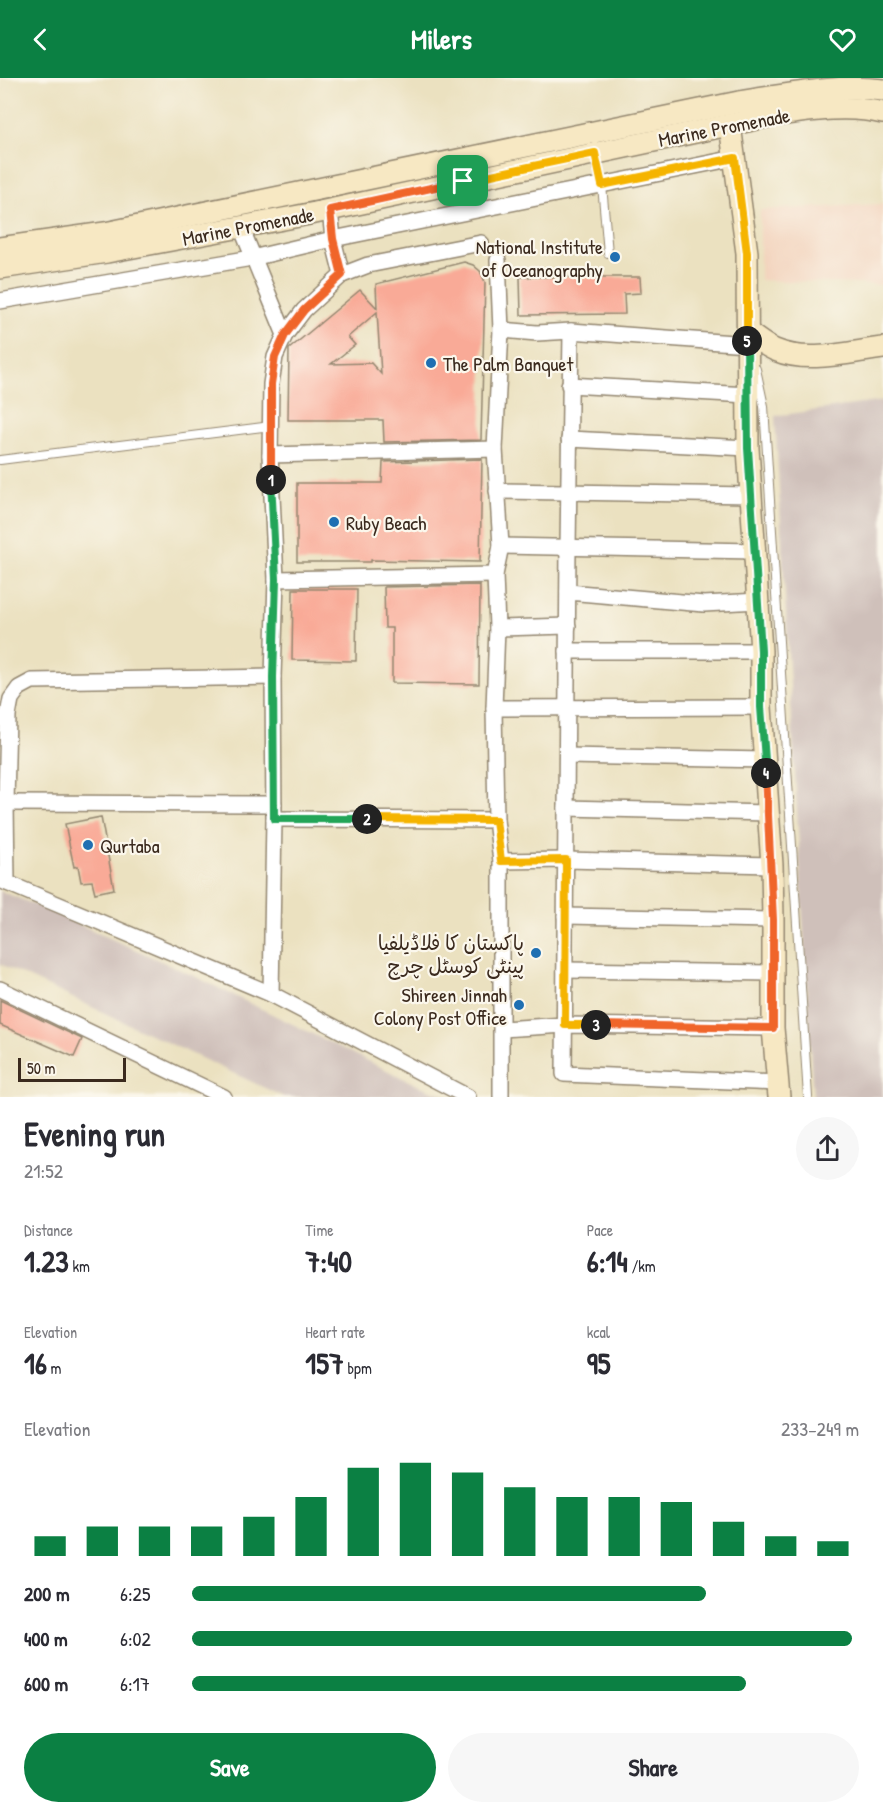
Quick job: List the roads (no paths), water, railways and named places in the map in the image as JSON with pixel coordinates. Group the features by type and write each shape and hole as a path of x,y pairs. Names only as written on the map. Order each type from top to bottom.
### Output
{"main road":[{"name":"Marine Promenade","path":"0,248 105,233 715,106 827,88 862,87 883,90"},
{"name":"Marine Promenade","path":"0,268 107,252 330,210 771,116 835,109 883,112"},
{"path":"730,125 747,253 748,448 761,651 761,707 772,865 773,1028 779,1090"},
{"path":"747,338 773,350 812,357 883,348"}],"street":[{"path":"0,301 252,258 333,239 735,158"},
{"path":"330,210 333,239 342,275"},
{"path":"241,227 285,335"},
{"path":"271,994 274,811 273,677 276,579 270,455 271,384 275,357 285,335 304,310 342,275 368,265 481,243"},
{"path":"498,260 501,330 495,449 501,546 495,575 497,628 494,708 496,820 501,861 501,1097"},
{"path":"501,330 537,333 571,331 747,338"},
{"path":"571,331 564,1074 779,1090"},
{"path":"569,385 748,395"},
{"path":"569,439 748,448"},
{"path":"270,455 495,449"},
{"path":"497,491 751,495"},
{"path":"501,546 754,551"},
{"path":"276,579 495,575"},
{"path":"568,592 704,604 758,601"},
{"path":"497,628 568,626"},
{"path":"567,651 761,651"},
{"path":"273,677 32,681 19,688 11,699 8,715 4,881 271,994 468,1097"},
{"path":"494,708 761,707"},
{"path":"567,756 765,760"},
{"path":"6,803 496,820"},
{"path":"566,808 768,813"},
{"path":"501,861 566,860 772,865"},
{"path":"566,916 773,920"},
{"path":"565,969 773,973"},
{"path":"0,989 224,1097"},
{"path":"502,1029 565,1025 773,1028"}],"lane":[{"path":"591,132 602,185 608,253"},
{"path":"747,338 764,406 808,1097"},
{"path":"0,460 271,426"}],"place":[{"name":"National Institute of Oceanography","path":"615,257"},
{"name":"The Palm Banquet","path":"431,363"},
{"name":"Ruby Beach","path":"334,522"},
{"name":"Qurtaba","path":"88,845"},
{"name":"پاکستان کا فلاڈیلفیا پینٹی کوسٹل چرچ","path":"536,953"},
{"name":"Shireen Jinnah Colony Post Office","path":"519,1005"}]}
